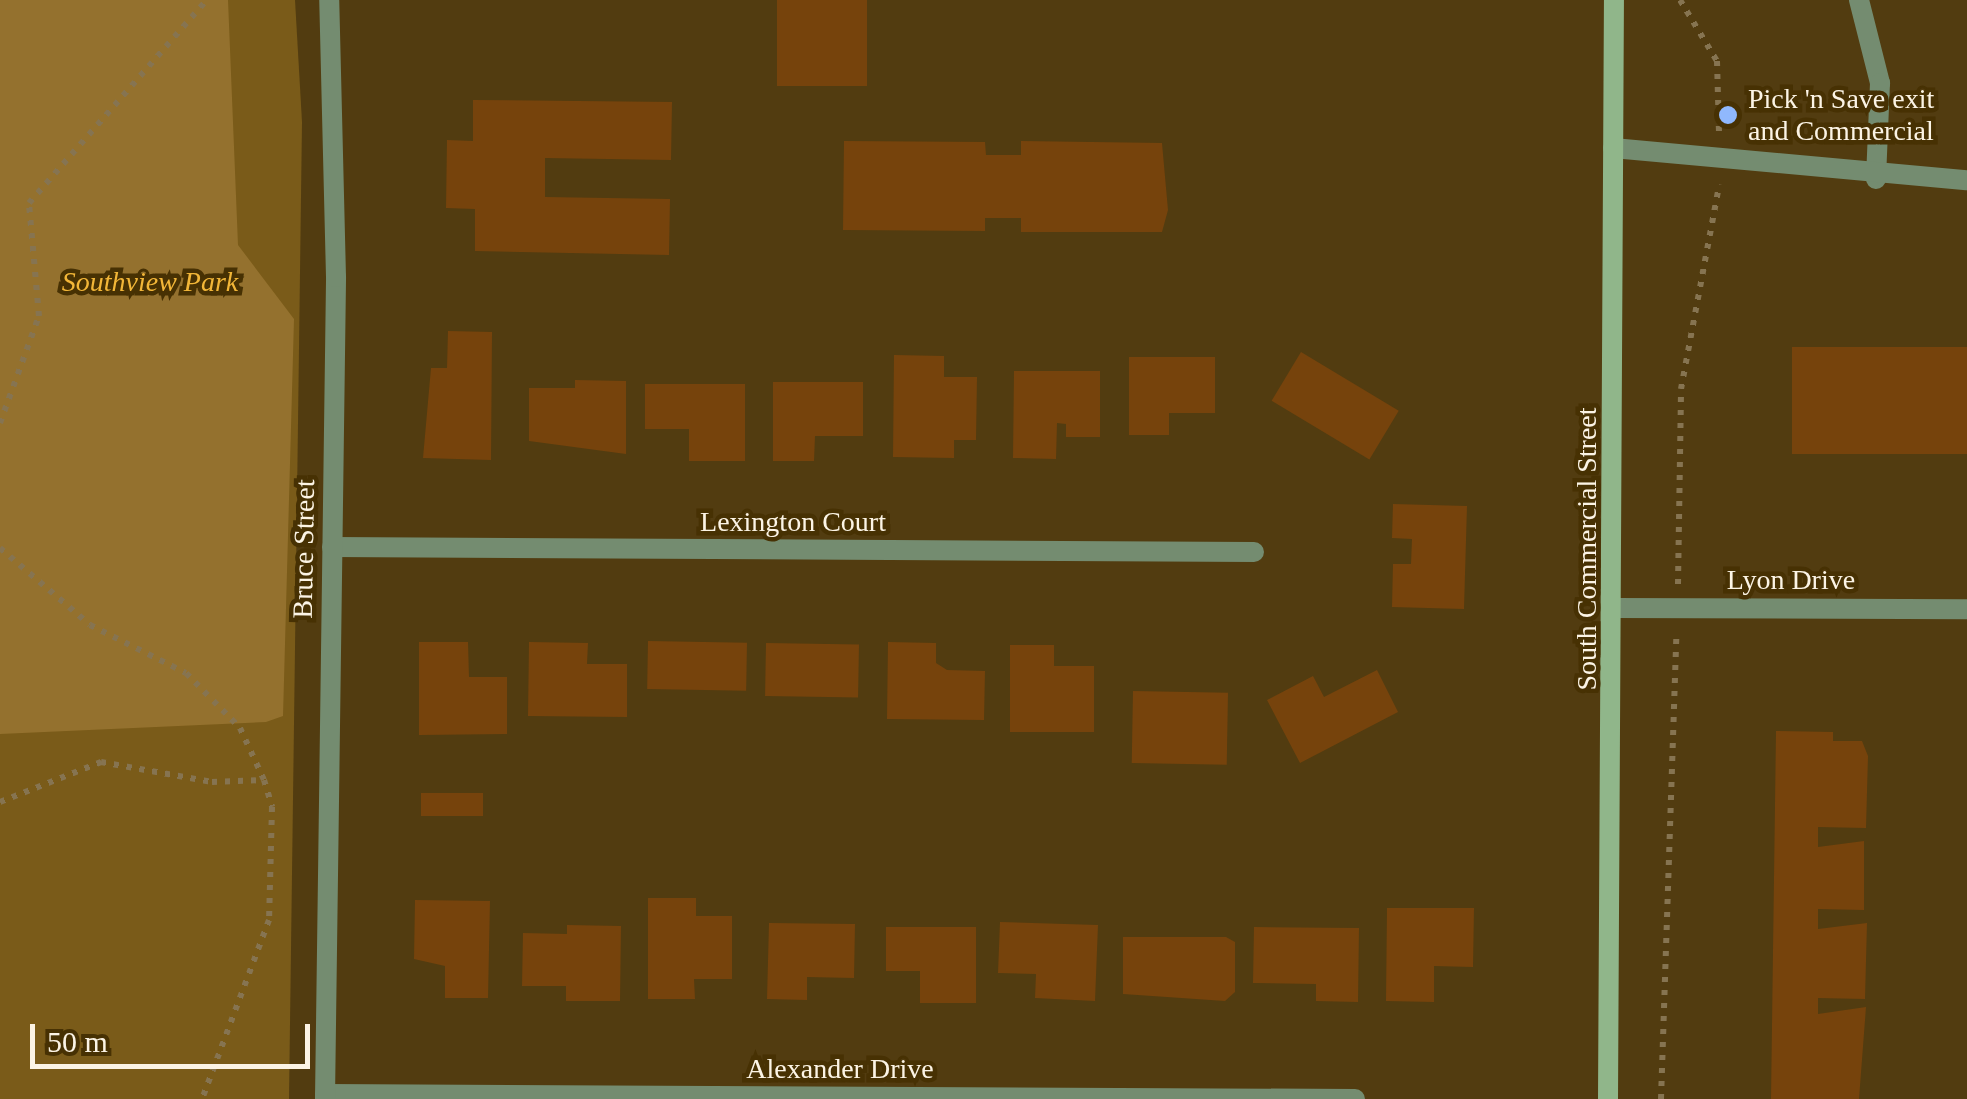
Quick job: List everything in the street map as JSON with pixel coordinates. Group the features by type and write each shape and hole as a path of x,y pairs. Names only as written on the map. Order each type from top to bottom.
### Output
{"main road":[{"name":"South Commercial Street","path":"1608,1099 1614,608 1614,0"}],"street":[{"name":"Bruce Street","path":"325,1096 332,547 330,0"},
{"path":"1859,0 1880,82 1876,179"},
{"path":"1613,148 1876,179 1967,180"},
{"name":"Lexington Court","path":"332,547 1254,552"},
{"name":"Lyon Drive","path":"1614,608 1967,608"},
{"name":"Alexander Drive","path":"325,1096 1355,1099"}],"path":[{"path":"0,423 39,316 29,203 208,0"},
{"path":"1661,1099 1681,389 1718,220 1716,61 1680,0"},
{"path":"0,548 90,624 186,673 240,728 264,780 272,807 269,920 202,1099"},
{"path":"0,802 101,762 212,782 264,780"}],"green space":[{"name":"Southview Park","path":"0,0 295,0 302,122 289,1099 0,1099"},
{"path":"0,0 228,0 238,245 294,319 283,716 266,722 0,734"}],"building":[{"path":"777,0 867,0 867,86 777,86"},
{"path":"473,100 672,102 671,160 545,158 545,197 670,199 669,255 475,251 475,209 446,208 447,140 473,141"},
{"path":"844,141 985,142 986,155 1021,155 1021,141 1162,143 1168,210 1162,232 1021,232 1021,218 985,218 985,231 843,230"},
{"path":"448,331 492,332 491,460 423,458 431,368 447,368"},
{"path":"1792,347 1967,347 1967,454 1792,454"},
{"path":"1301,352 1399,411 1369,460 1272,401"},
{"path":"894,355 944,356 944,377 977,377 976,440 954,440 954,458 893,457"},
{"path":"1129,357 1215,357 1215,413 1169,413 1169,435 1129,435"},
{"path":"1014,371 1100,371 1100,437 1066,437 1066,424 1057,423 1056,459 1013,458"},
{"path":"575,380 626,381 626,454 529,441 529,388 575,388"},
{"path":"773,382 863,382 863,436 815,436 814,461 773,461"},
{"path":"645,384 745,384 745,461 689,461 689,429 645,429"},
{"path":"1393,504 1467,506 1464,609 1392,607 1393,564 1411,564 1412,539 1392,538"},
{"path":"648,641 747,643 746,691 647,689"},
{"path":"419,642 468,642 469,677 507,677 507,734 419,735"},
{"path":"529,642 588,643 587,664 627,664 627,717 528,716"},
{"path":"888,642 936,643 936,663 947,670 985,671 984,720 887,719"},
{"path":"766,643 859,645 858,698 765,696"},
{"path":"1010,645 1054,645 1054,666 1094,666 1094,732 1010,732"},
{"path":"1377,670 1398,712 1300,763 1267,700 1313,676 1324,697"},
{"path":"1133,691 1228,693 1227,765 1132,763"},
{"path":"1776,731 1833,732 1833,741 1862,741 1868,756 1866,828 1818,827 1818,847 1864,841 1864,910 1818,909 1818,929 1867,923 1865,999 1818,998 1818,1014 1866,1007 1859,1099 1771,1099"},
{"path":"421,793 483,793 483,816 421,816"},
{"path":"648,898 696,898 696,916 732,916 732,979 694,979 695,999 648,999"},
{"path":"415,900 490,901 488,998 445,998 445,966 414,959"},
{"path":"1387,908 1474,908 1473,967 1434,966 1434,1002 1386,1001"},
{"path":"1000,922 1098,925 1095,1001 1035,998 1036,974 998,973"},
{"path":"769,923 855,924 854,978 807,977 807,1000 767,999"},
{"path":"567,925 621,926 620,1001 566,1001 566,986 522,986 523,933 567,934"},
{"path":"886,927 976,927 976,1003 920,1003 920,971 886,971"},
{"path":"1254,927 1359,928 1358,1002 1316,1001 1316,984 1253,983"},
{"path":"1123,937 1226,937 1235,942 1235,992 1225,1001 1123,994"}],"place":[{"name":"Pick 'n Save exit and Commercial","path":"1728,115"}]}
